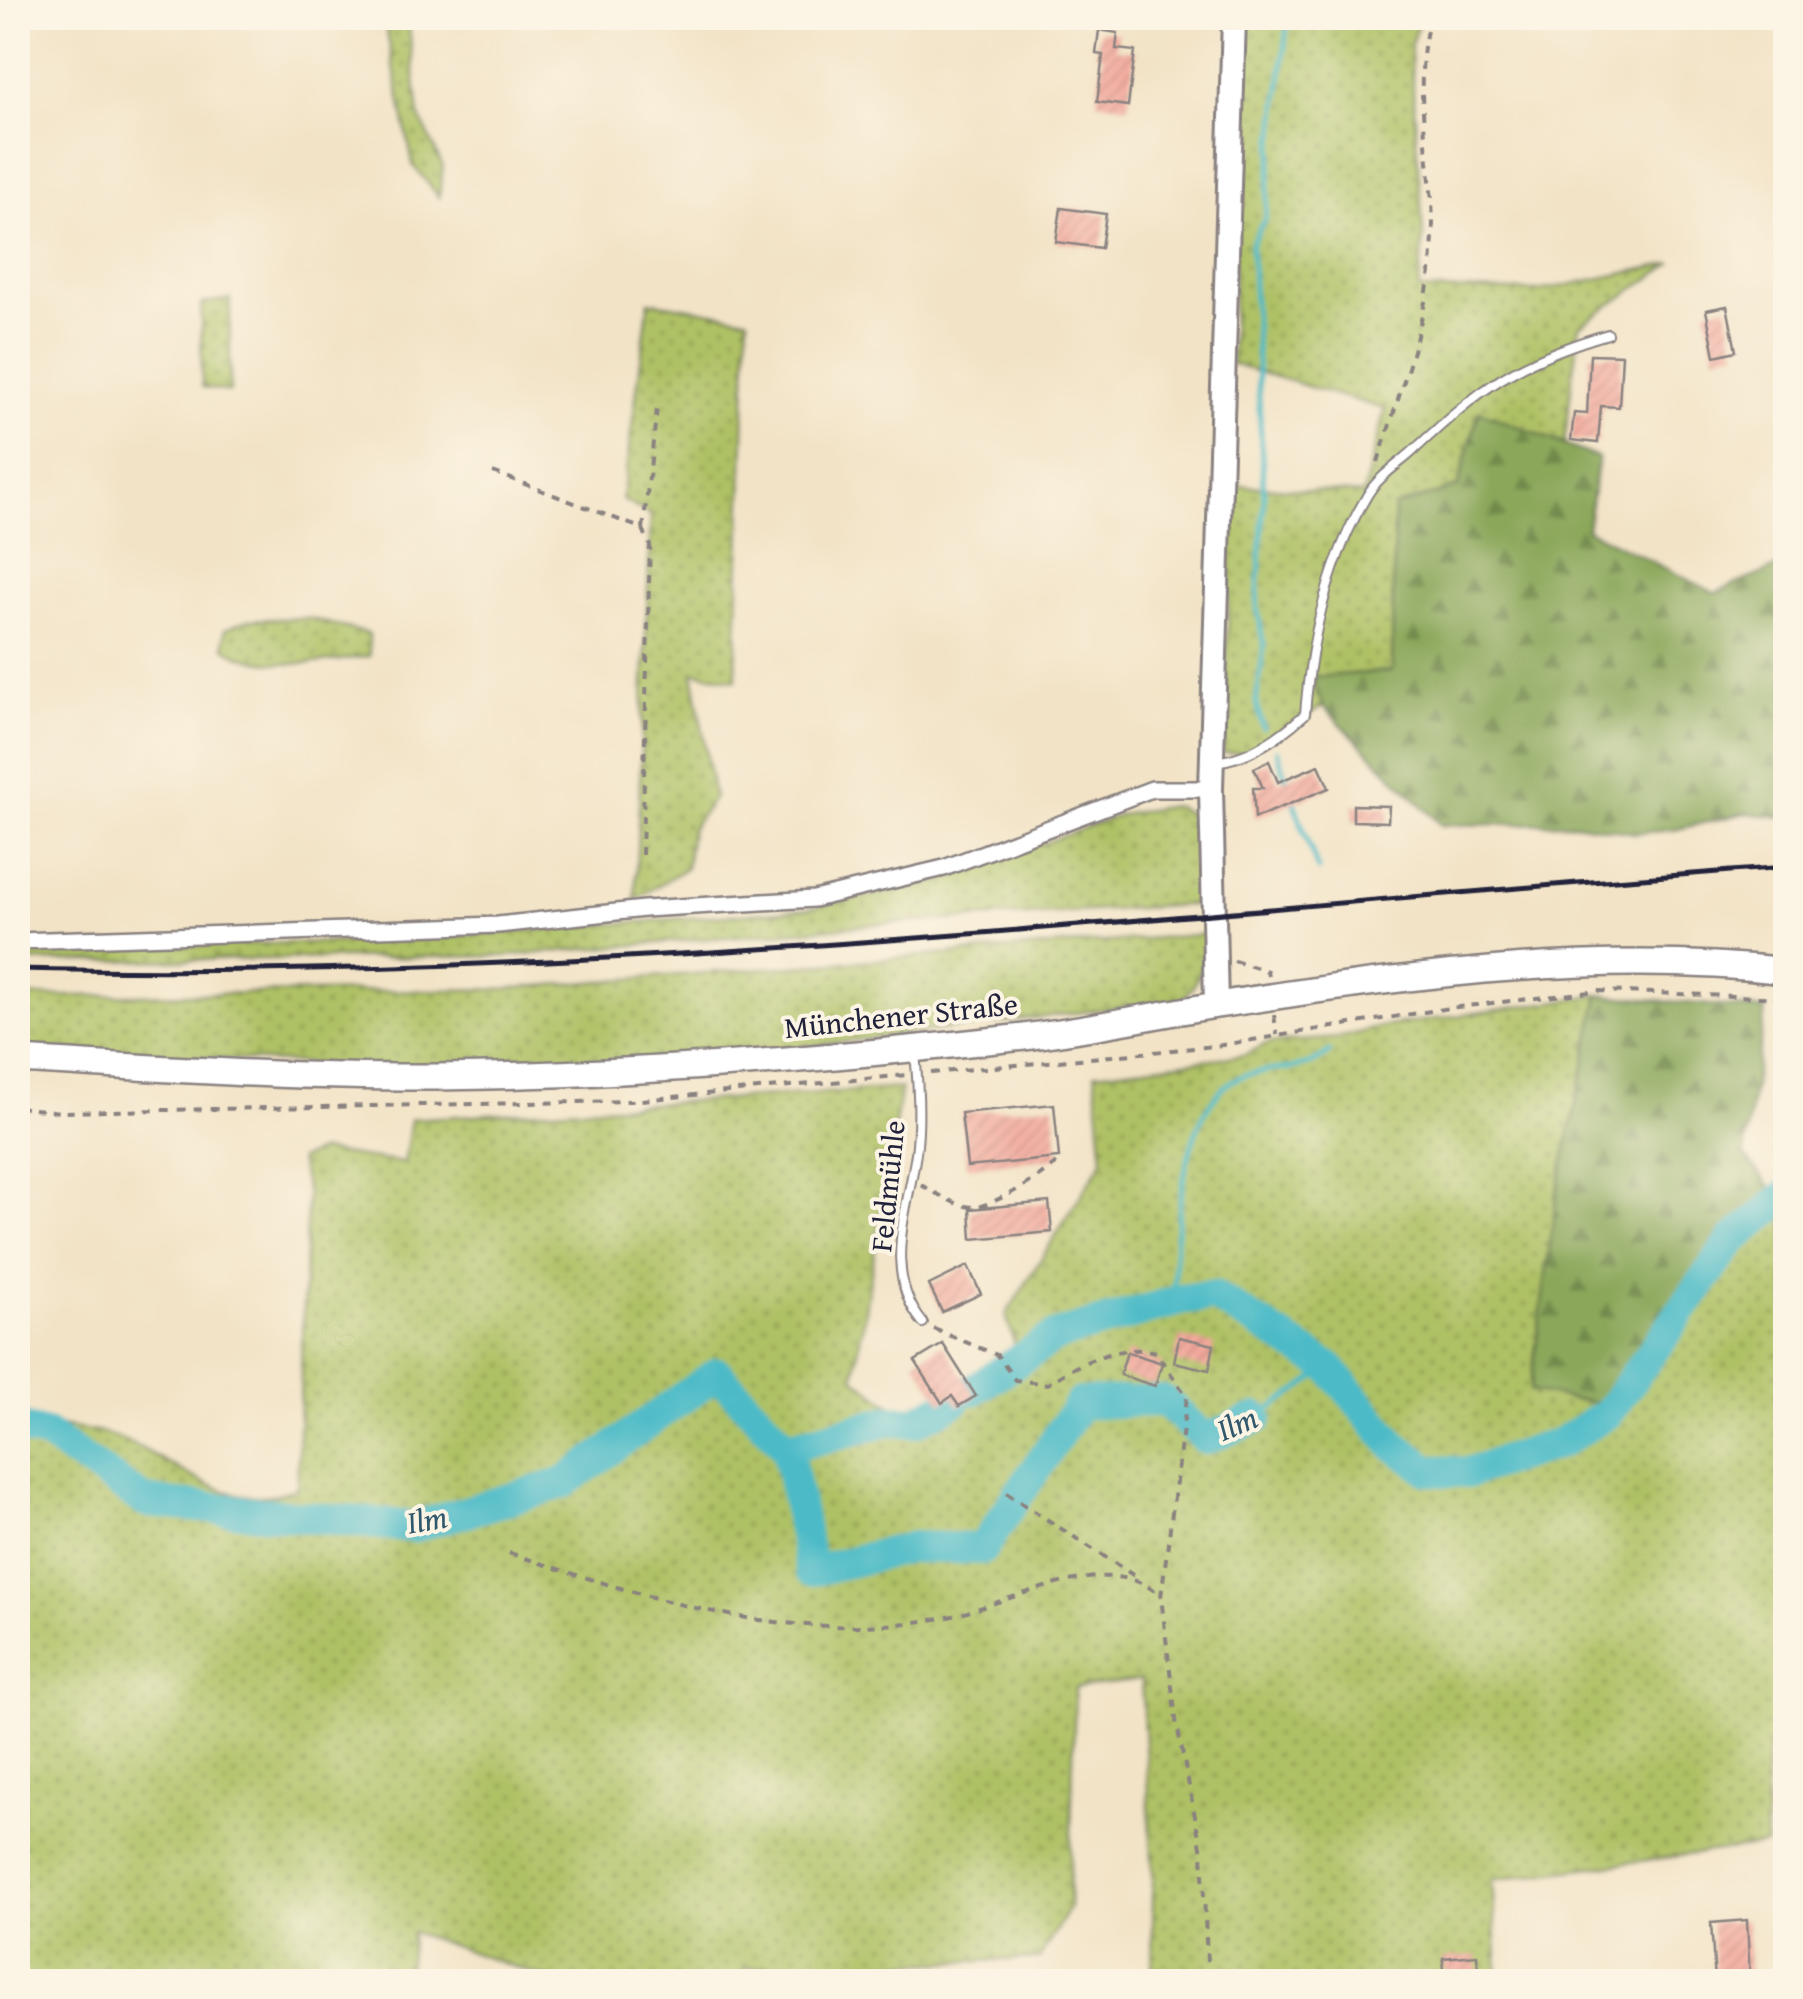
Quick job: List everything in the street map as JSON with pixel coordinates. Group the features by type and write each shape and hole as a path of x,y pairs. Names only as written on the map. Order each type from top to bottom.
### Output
{"main road":[{"name":"Münchener Straße","path":"18,1060 236,1073 435,1077 644,1071 1012,1039 1272,997 1576,963 1684,963 1786,971"}],"street":[{"path":"1216,1006 1212,762 1234,19"},
{"path":"18,941 498,926 644,908 814,899 944,868 1152,789 1212,789"}],"lane":[{"path":"1196,18 1234,19"},
{"path":"1212,762 1239,758 1284,733 1305,714 1309,667 1330,574 1370,490 1475,394 1550,351 1608,334"},
{"name":"Feldmühle","path":"914,1048 918,1098 912,1181 901,1217 899,1246 908,1294 923,1323"}],"path":[{"path":"1370,490 1428,296 1433,230 1420,77 1430,18"},
{"path":"642,856 650,544 644,529 656,408"},
{"path":"493,472 644,529"},
{"path":"1230,950 1233,960 1244,968 1267,972 1277,1035"},
{"path":"912,1181 958,1204 982,1206 1047,1174 1058,1160"},
{"path":"923,1323 957,1342 997,1355 1015,1380 1048,1384 1073,1366 1134,1346 1156,1352 1177,1378 1188,1412 1161,1597 1176,1720 1202,1852 1208,1982"},
{"path":"1006,1492 1161,1597"},
{"path":"509,1552 693,1608 810,1628 905,1624 957,1615 1007,1597 1080,1580 1138,1579"}],"green space":[{"path":"384,18 408,18 419,115 443,167 439,197 413,165"},
{"path":"1243,18 1420,18 1410,47 1423,232 1419,290 1539,291 1673,263 1579,326 1564,444 1479,412 1458,487 1394,508 1392,671 1312,677 1323,706 1245,753 1223,753 1233,485 1363,494 1385,409 1231,364"},
{"path":"230,299 230,392 202,387 201,304"},
{"path":"649,301 748,318 736,680 693,672 714,798 691,829 686,868 635,900 651,515 622,500"},
{"path":"1479,411 1598,458 1587,529 1715,593 1785,564 1785,817 1745,813 1674,830 1635,833 1574,823 1441,825 1323,706 1312,677 1392,671 1394,507 1458,487"},
{"path":"308,618 369,634 369,656 275,663 256,661 224,647 225,629 247,620"},
{"path":"1171,806 1194,819 1200,831 1204,904 879,924 504,956 18,962 18,942 142,946 392,941 805,909 937,882 1120,815"},
{"path":"1207,934 1197,979 1180,1000 744,1054 406,1068 18,1049 18,997 499,989"},
{"path":"1599,995 1556,1199 1531,1391 1600,1404 1773,1191 1785,1192 1786,1686 1766,1760 1766,1845 1492,1880 1499,1981 1152,1981 1153,1872 1141,1680 1075,1688 1069,1908 1039,1959 745,1968 740,1982 558,1982 412,1932 407,1981 18,1981 18,1415 125,1441 219,1489 270,1496 297,1488 307,1195 299,1160 320,1151 404,1163 411,1119 901,1088 854,1378 910,1419 1018,1356 1006,1315 1103,1160 1095,1073 1245,1055 1268,1043 1338,1038 1381,1027"},
{"path":"1599,995 1765,1010 1744,1154 1773,1191 1600,1404 1530,1391 1556,1199"}],"building":[{"path":"1099,30 1118,33 1116,49 1135,51 1128,106 1097,102 1103,55 1096,54"},
{"path":"1061,208 1106,214 1101,248 1056,242"},
{"path":"1727,306 1736,351 1715,356 1706,310"},
{"path":"1590,354 1622,355 1619,407 1601,406 1598,443 1571,440 1574,413 1587,414"},
{"path":"1269,761 1278,782 1319,765 1329,788 1255,818 1253,788 1263,788 1254,768"},
{"path":"1353,805 1389,806 1388,822 1353,821"},
{"path":"1054,1104 1059,1158 967,1167 961,1113"},
{"path":"1049,1202 1052,1232 972,1239 970,1209"},
{"path":"968,1266 981,1294 942,1312 929,1285"},
{"path":"1179,1337 1214,1345 1209,1370 1174,1362"},
{"path":"943,1344 976,1396 959,1406 952,1396 942,1403 915,1361"},
{"path":"1127,1352 1162,1363 1155,1386 1120,1375"},
{"path":"1747,1920 1750,1981 1715,1982 1711,1923"},
{"path":"1477,1955 1479,1982 1445,1982 1443,1958"}],"waterway":[{"path":"1263,728 1256,702 1264,647 1257,606 1264,498 1251,245 1265,218 1288,18"},
{"path":"1277,750 1288,785"},
{"path":"1293,800 1318,870"},
{"path":"1173,1302 1184,1176 1205,1113 1221,1090 1243,1076 1311,1063 1330,1051"},
{"name":"Ilm","path":"973,1390 1056,1336 1184,1299 1214,1296 1330,1368 1394,1445 1428,1470 1467,1473 1560,1443 1607,1414 1733,1240 1786,1196"},
{"name":"Ilm","path":"1257,1418 1330,1368"},
{"name":"Ilm","path":"18,1428 46,1435 146,1502 413,1527 564,1483 717,1373 787,1447 811,1571 913,1547 982,1549 1080,1403 1164,1401 1206,1439 1257,1418"},
{"name":"Ilm","path":"787,1447 889,1421 915,1422 955,1401"}],"railway":[{"path":"18,969 239,970 681,954 1786,867"}]}
